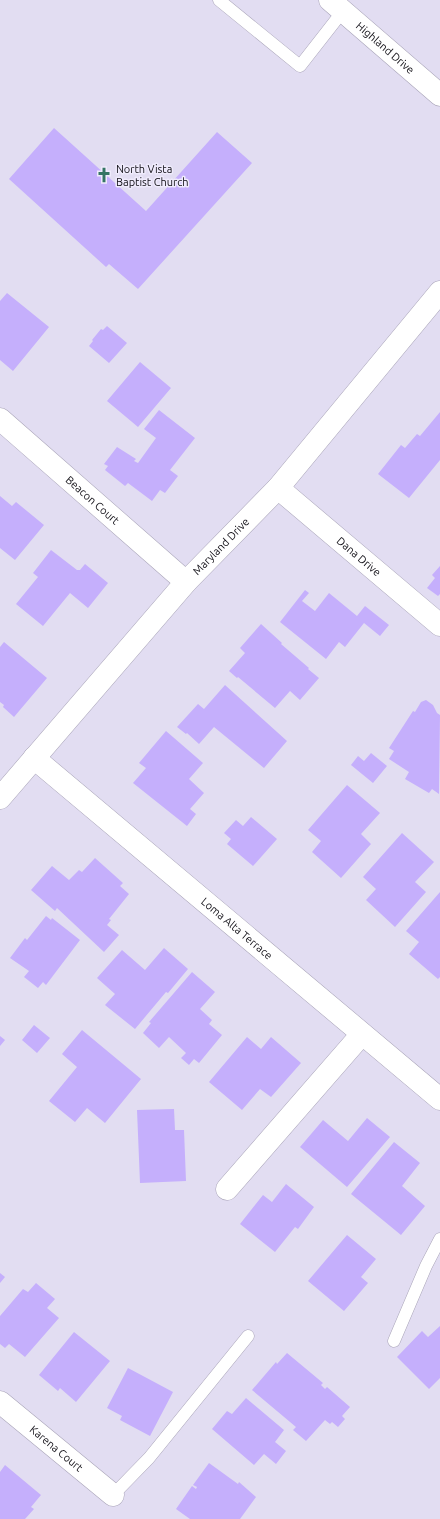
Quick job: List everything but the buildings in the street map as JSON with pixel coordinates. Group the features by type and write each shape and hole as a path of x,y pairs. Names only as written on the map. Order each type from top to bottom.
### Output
{"street":[{"name":"Highland Drive","path":"336,6 440,95"},
{"name":"Maryland Drive","path":"4,787 34,758 186,582 278,488 440,292"},
{"name":"Beacon Court","path":"0,418 186,582"},
{"name":"Dana Drive","path":"278,488 440,624"},
{"name":"Loma Alta Terrace","path":"34,758 440,1099"},
{"path":"227,1189 362,1034"},
{"name":"Karena Court","path":"0,1402 113,1495"}],"lane":[{"path":"219,0 300,66 336,6"},
{"path":"394,1341 426,1266 440,1239"},
{"path":"113,1495 149,1458 248,1336"}],"place":[{"name":"North Vista Baptist Church","path":"104,175"}]}
